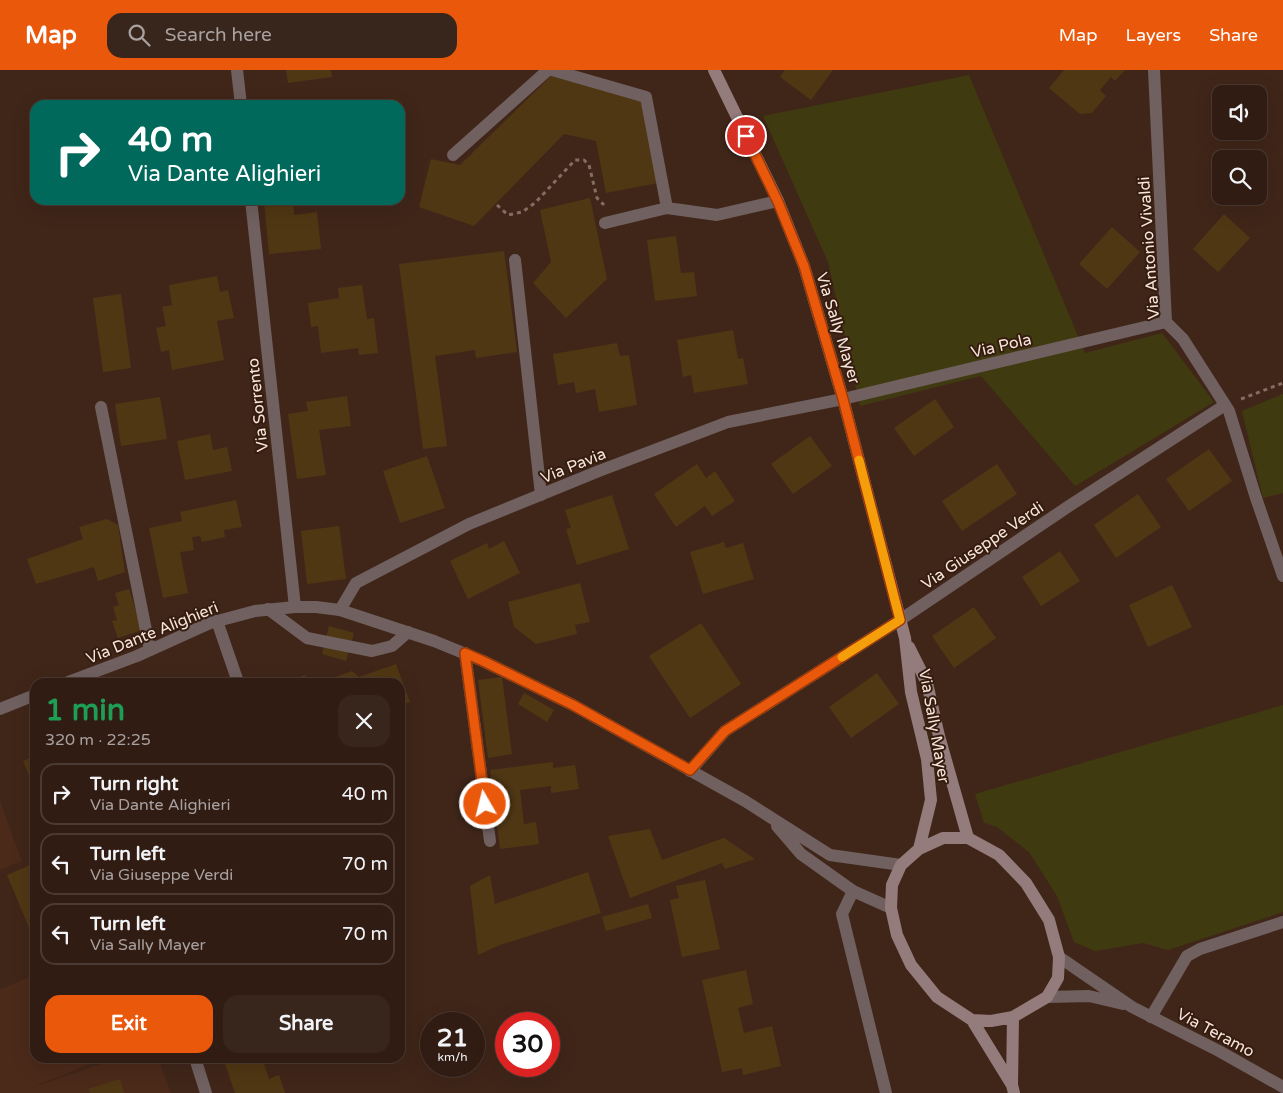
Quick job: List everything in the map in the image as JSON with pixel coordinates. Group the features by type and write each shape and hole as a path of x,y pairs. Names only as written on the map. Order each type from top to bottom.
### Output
{"main road":[{"name":"Via Sally Mayer","path":"714,70 778,202 804,266 843,399 905,638 911,692 927,759 931,800 919,849"},
{"name":"Via Sally Mayer","path":"905,638 927,683 939,736 968,838"},
{"path":"972,1020 991,1021 1014,1017 1047,997 1058,978 1059,957 1049,920 1026,883 999,855 968,838 943,838 919,849 902,865 892,884 891,908 897,936 911,965 937,997 972,1020 1013,1089"},
{"path":"1013,1089 1014,1017"}],"street":[{"path":"237,70 240,100"},
{"path":"453,155 550,70 646,97 667,208"},
{"name":"Via Antonio Vivaldi","path":"1154,70 1166,322 1182,339 1229,411 1283,576"},
{"path":"605,223 667,208 717,215 778,202"},
{"name":"Via Sorrento","path":"252,205 295,607"},
{"path":"515,260 541,495"},
{"name":"Via Pola","path":"843,399 1166,322"},
{"name":"Via Pavia","path":"340,610 356,583 469,524 599,471 728,422 843,399"},
{"name":"Via Giuseppe Verdi","path":"690,770 725,731 900,620 1069,506 1224,405"},
{"path":"101,407 150,650"},
{"name":"Via Dante Alighieri","path":"80,678 210,623 255,611 295,607 340,610 465,653 573,705 745,801 830,855 902,865"},
{"path":"268,609 307,638 372,651 392,646 408,632"},
{"path":"218,621 237,678"},
{"path":"465,653 490,841"},
{"path":"0,709 30,697"},
{"name":"Via Dante Alighieri","path":"769,816 800,854 853,892 891,908"},
{"path":"853,892 842,914 886,1093"},
{"path":"1151,1017 1187,956 1200,949 1283,922"},
{"name":"Via Teramo","path":"1059,957 1132,1007 1219,1051 1283,1087"},
{"name":"Via Teramo","path":"1047,997 1090,996 1132,1007"},
{"path":"197,1063 206,1093"}],"path":[{"path":"497,205 508,214 522,212 535,204 575,160 584,160 589,165 598,198 607,208"},
{"path":"1224,405 1283,383"}],"shaded area":[{"path":"969,75 1085,353 1162,333 1214,402 1075,486 981,376 860,406 828,262 763,116"},
{"path":"1283,394 1283,493 1263,498 1242,411"},
{"path":"1283,705 1283,912 1168,950 1143,943 1095,951 1074,942 1057,896 1029,852 997,827 984,823 975,794"},
{"path":"0,801 22,861 0,870"},
{"path":"30,977 30,1063 93,1063 25,1090 103,1063 160,1063 171,1093 0,1093 0,989"}],"building":[{"path":"286,70 331,70 332,77 288,83"},
{"path":"785,70 833,70 811,100 780,77"},
{"path":"1064,70 1125,70 1115,81 1111,77 1100,90 1106,96 1092,113 1080,114 1049,88"},
{"path":"551,76 641,100 658,183 606,193 596,141 564,134 474,226 419,207 431,159 460,165"},
{"path":"590,198 607,279 566,318 533,283 551,262 540,210"},
{"path":"264,205 293,205 294,215 317,212 321,249 269,254"},
{"path":"1224,214 1250,238 1218,272 1193,249"},
{"path":"1112,227 1140,252 1107,289 1079,264"},
{"path":"676,236 681,273 694,272 697,296 655,301 647,240"},
{"path":"504,251 517,352 476,358 475,350 435,356 447,446 423,449 399,264"},
{"path":"217,276 220,292 228,290 234,318 217,321 224,360 172,370 169,350 161,352 156,328 166,326 162,307 172,305 169,285"},
{"path":"362,285 367,319 374,318 378,353 359,355 358,348 321,353 318,326 311,327 308,303 339,298 338,288"},
{"path":"121,294 131,368 103,372 93,298"},
{"path":"733,330 738,359 743,358 748,384 694,393 691,375 683,377 677,340"},
{"path":"617,343 620,356 629,355 637,405 599,412 595,389 576,393 574,382 558,385 553,354"},
{"path":"347,396 351,426 319,430 326,475 297,479 288,414 308,411 306,402"},
{"path":"160,397 167,439 121,446 115,404"},
{"path":"935,399 954,427 914,456 894,428"},
{"path":"210,434 213,450 227,447 232,471 185,480 177,441"},
{"path":"810,436 832,466 793,494 771,464"},
{"path":"1209,449 1232,481 1189,511 1166,479"},
{"path":"427,456 445,508 400,523 383,471"},
{"path":"697,464 706,478 715,471 735,501 712,516 705,506 676,527 654,494"},
{"path":"997,464 1017,494 962,531 942,501"},
{"path":"1138,494 1161,527 1116,558 1094,525"},
{"path":"612,495 629,549 577,565 566,529 571,528 565,510"},
{"path":"236,500 242,527 224,530 225,537 202,542 200,536 192,537 194,550 180,552 188,593 163,598 149,528 182,521 180,512"},
{"path":"107,519 118,525 125,572 98,581 94,567 36,584 27,559 83,539 79,527"},
{"path":"339,526 346,579 307,584 301,531"},
{"path":"504,541 520,573 468,599 450,561 487,543 489,549"},
{"path":"724,542 726,548 743,543 754,579 703,594 690,552"},
{"path":"1060,551 1080,581 1041,606 1022,577"},
{"path":"580,583 590,622 575,625 577,634 536,644 514,627 508,602"},
{"path":"1172,585 1192,627 1148,647 1129,605"},
{"path":"129,589 142,630 118,638 112,621 117,620 113,607 119,605 115,593"},
{"path":"974,607 996,638 954,668 932,636"},
{"path":"701,623 741,684 690,718 649,656"},
{"path":"329,626 354,633 346,661 322,654"},
{"path":"396,664 401,678 333,678 352,671 359,677"},
{"path":"877,673 899,704 851,738 829,707"},
{"path":"502,677 512,754 488,758 478,680"},
{"path":"405,688 410,702 405,704"},
{"path":"524,693 554,710 547,722 518,704"},
{"path":"30,758 30,778 23,761"},
{"path":"553,762 553,768 575,765 579,789 551,793 551,786 520,790 524,824 536,822 539,844 500,849 490,770"},
{"path":"650,829 662,860 724,838 755,859 725,869 722,863 630,898 608,836"},
{"path":"30,865 30,930 7,875"},
{"path":"588,872 601,913 500,945 478,955 470,886 490,875 495,904"},
{"path":"705,880 720,949 682,957 670,900 679,898 676,886"},
{"path":"648,904 652,918 606,931 602,917"},
{"path":"746,970 753,1004 738,1008 744,1033 772,1026 781,1066 743,1075 742,1068 722,1072 702,980"},
{"path":"225,1063 264,1063 269,1079 279,1075 285,1093 235,1093"},
{"path":"120,1079 124,1093 90,1093 88,1089"}],"slow traffic":[{"path":"842,657 900,620 859,460"}],"route":[{"path":"485,804 465,653 573,705 690,770 725,731 900,620 843,399 804,266 778,202 746,136"}]}
